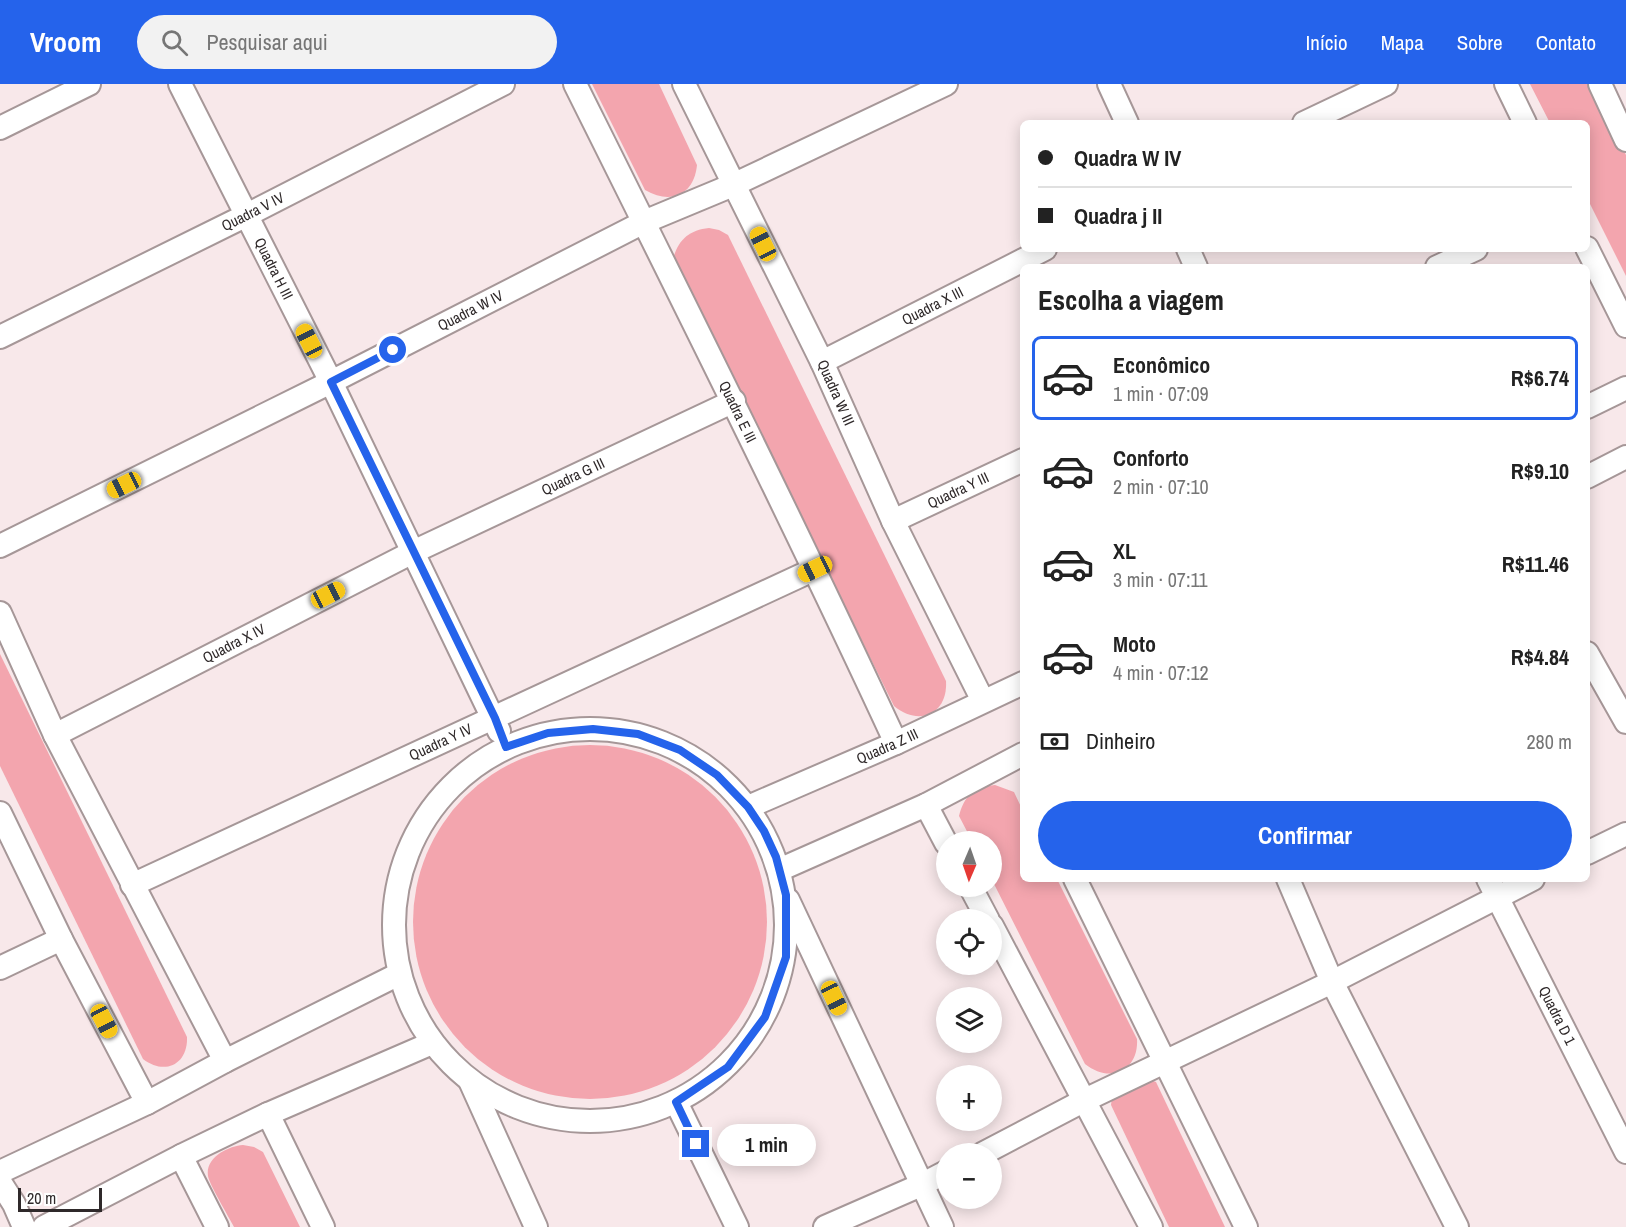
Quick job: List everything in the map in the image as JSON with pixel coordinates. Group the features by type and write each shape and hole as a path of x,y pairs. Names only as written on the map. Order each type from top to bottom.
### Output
{"street":[{"path":"0,128 89,84"},
{"name":"Quadra H III","path":"180,84 331,382 495,718 506,747"},
{"name":"Quadra V IV","path":"0,338 503,84"},
{"name":"Quadra E III","path":"575,84 734,400 896,743"},
{"name":"Quadra W III","path":"684,84 822,362 893,521 983,701"},
{"name":"Quadra W IV","path":"0,546 331,382 644,222 733,185 946,84"},
{"path":"1109,84 1126,120"},
{"path":"1310,120 1386,84"},
{"path":"1506,84 1524,120"},
{"path":"1600,84 1626,140"},
{"name":"Quadra X III","path":"822,362 1039,252"},
{"path":"1444,264 1470,252"},
{"path":"1589,252 1626,326"},
{"path":"1590,406 1626,388"},
{"name":"Quadra G III","path":"412,552 734,400"},
{"path":"1590,475 1626,457"},
{"name":"Quadra Y III","path":"893,521 1020,461"},
{"name":"Quadra X IV","path":"56,735 412,552"},
{"name":"Quadra Y IV","path":"132,885 815,569"},
{"path":"0,613 56,735 225,1061"},
{"path":"1590,658 1626,722"},
{"name":"Quadra Z III","path":"748,807 896,743 1020,684"},
{"path":"786,895 786,957 765,1017 728,1067 676,1102 624,1119 570,1120 517,1108 470,1081 432,1043 412,1010 399,974 393,929 396,895 397,884 411,842 435,803 467,771 506,747 548,733 593,729 638,734 680,750 717,775 748,807 764,831 776,857 786,895 942,1227"},
{"path":"779,870 1020,762"},
{"path":"926,804 940,831"},
{"path":"0,813 61,939 147,1103"},
{"path":"1590,852 1626,834"},
{"path":"1076,882 1246,1227"},
{"path":"1289,882 1332,982 1457,1227"},
{"path":"1002,1144 1085,1100 1332,982 1492,888 1519,882"},
{"name":"Quadra D 1","path":"1492,888 1626,1152"},
{"path":"0,968 61,939"},
{"path":"1002,945 1151,1227"},
{"path":"0,1172 147,1103 225,1061 399,974"},
{"path":"44,1227 268,1114 432,1043"},
{"path":"470,1081 536,1227"},
{"path":"676,1102 737,1227"},
{"path":"268,1114 323,1227"},
{"path":"181,1156 217,1227"},
{"path":"825,1227 936,1177"},
{"path":"0,1182 14,1204 24,1227"}],"shaded area":[{"path":"592,84 659,84 697,165 695,175 686,190 672,197 664,197 645,190"},
{"path":"1530,84 1592,84 1626,155 1626,276 1590,204 1590,120 1548,120"},
{"path":"709,228 728,235 946,681 942,702 930,714 913,716 894,706 673,259 678,246 685,237"},
{"path":"0,654 187,1037 184,1054 174,1065 159,1067 143,1059 0,766"},
{"path":"573,745 607,745 641,752 674,766 703,785 727,809 754,854 764,887 767,922 764,957 754,990 727,1035 703,1059 674,1078 641,1092 607,1099 573,1099 539,1092 506,1078 477,1059 453,1035 434,1006 420,973 413,939 413,905 420,871 434,838 453,809 477,785 506,766 539,752"},
{"path":"995,785 1014,792 1020,805 1020,882 1058,882 1137,1039 1133,1059 1121,1071 1104,1073 1085,1064 1001,897 1002,831 967,831 959,816 967,798 976,790"},
{"path":"1148,1079 1156,1082 1225,1227 1169,1227 1111,1105 1112,1097"},
{"path":"243,1145 263,1152 300,1227 234,1227 212,1186 208,1169 210,1163 219,1154"}],"route":[{"path":"393,350 331,382 495,718 506,747 548,733 593,729 638,734 680,750 717,775 748,807 764,831 776,857 786,895 786,957 765,1017 728,1067 676,1102 696,1144"}]}
